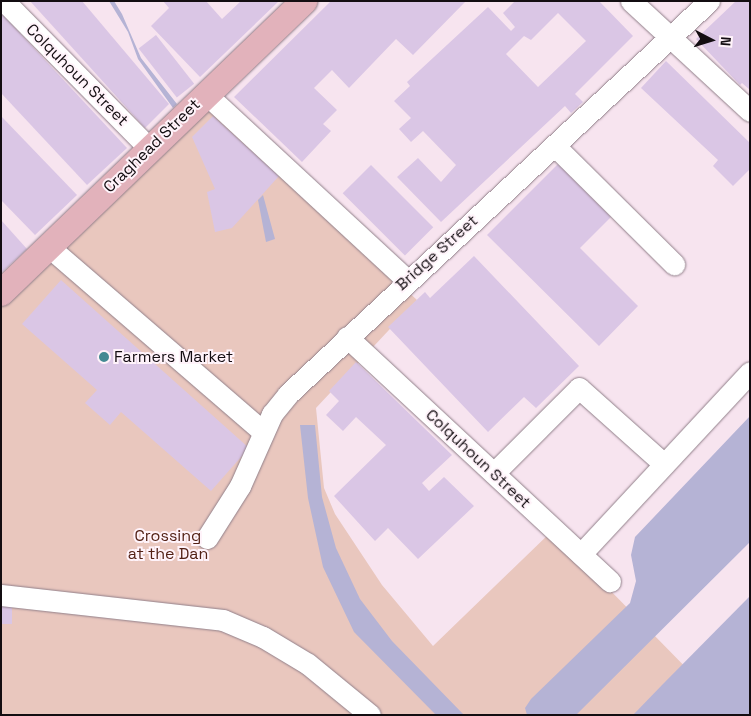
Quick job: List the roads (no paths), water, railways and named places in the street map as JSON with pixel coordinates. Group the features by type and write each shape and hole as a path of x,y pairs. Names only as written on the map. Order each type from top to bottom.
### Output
{"main road":[{"name":"Craghead Street","path":"1,293 304,1"}],"street":[{"name":"Colquhoun Street","path":"4,1 150,149"},
{"path":"632,1 750,111"},
{"name":"Bridge Street","path":"207,538 240,486 263,432 288,394 407,280 555,146 709,1"},
{"path":"206,94 407,280"},
{"path":"555,146 674,264"},
{"path":"49,247 263,432"},
{"name":"Colquhoun Street","path":"347,337 610,581"},
{"path":"581,554 750,372"},
{"path":"494,473 579,388 664,464"},
{"path":"1,596 223,620 263,637 308,664 370,715"}],"water":[{"path":"109,1 114,1 122,14 141,58 177,104 173,108 138,59 128,32"},
{"path":"263,195 275,239 266,242 258,200"},
{"path":"750,416 750,542 576,715 527,715 525,708 531,699 630,603 636,581 631,555 635,537"},
{"path":"300,425 315,425 322,497 336,548 360,599 392,641 464,715 436,715 354,632 323,567 308,498"},
{"path":"750,596 750,715 633,715 663,684"}],"place":[{"name":"Farmers Market","path":"104,357"}],"park label":[{"name":"Crossing at the Dan","path":"168,545"}]}
